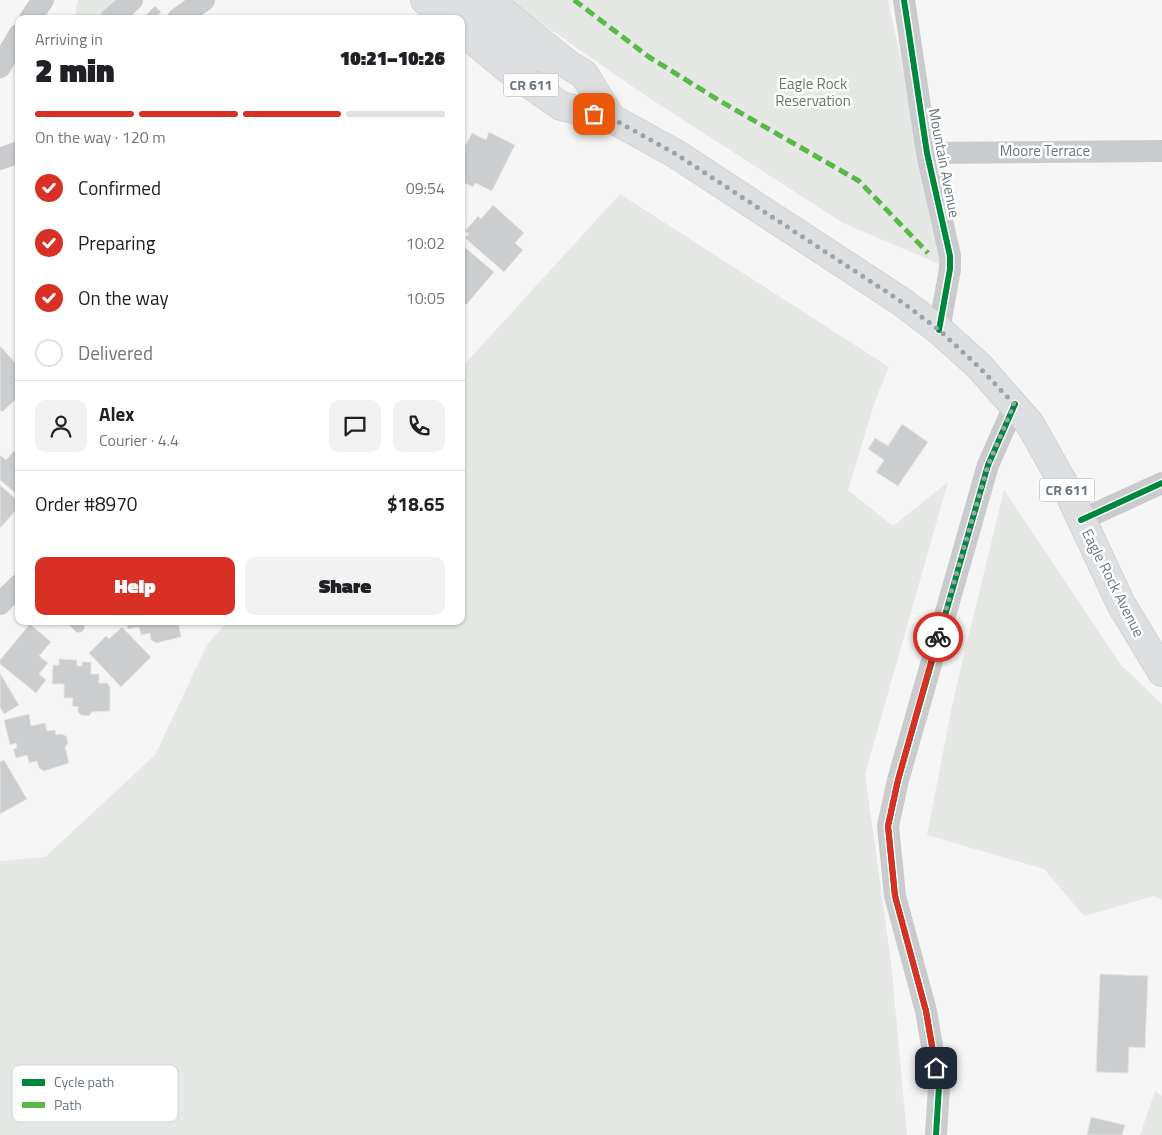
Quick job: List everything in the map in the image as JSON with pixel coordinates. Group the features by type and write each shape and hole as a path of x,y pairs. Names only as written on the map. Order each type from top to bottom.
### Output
{"main road":[{"path":"425,0 443,15"},
{"path":"456,0 477,20 522,52 570,66"},
{"name":"Eagle Rock Avenue","path":"488,0 570,66 584,74 611,118"},
{"name":"Eagle Rock Avenue","path":"465,33 507,68 561,106 611,118 676,154 902,302 939,330 978,366 1014,404 1040,440 1071,497 1121,604 1162,672"}],"street":[{"path":"33,15 43,0"},
{"path":"115,15 132,0"},
{"path":"137,15 149,0"},
{"path":"183,15 204,0"},
{"name":"Mountain Avenue","path":"904,0 927,153 950,256 950,269 939,330"},
{"path":"0,67 15,42"},
{"name":"Moore Terrace","path":"927,153 1162,151"},
{"path":"0,159 15,153"},
{"path":"936,1135 939,1087 926,1011 895,896 888,826 898,780 988,465 1014,404"},
{"path":"1081,520 1162,483"}],"green space":[{"path":"78,0 115,0 107,15 75,15"},
{"name":"Eagle Rock Reservation","path":"508,0 888,0 945,263 944,266 843,223 646,96"},
{"path":"620,194 889,367 876,398 848,490 893,526 948,482 865,774 891,962 907,1135 0,1135 0,861 45,857 155,755 207,645 224,625 465,625 465,364"},
{"path":"1004,490 1121,665 1162,704 1162,900 1154,896 1084,916 1044,869 927,835 953,701"},
{"path":"1155,1091 1162,1096 1162,1135 1140,1135"}],"building":[{"path":"155,6 161,12 158,15 146,15"},
{"path":"489,132 515,145 492,191 475,183 473,187 465,183 465,146 472,133 486,140"},
{"path":"493,205 524,233 515,243 523,250 504,272 465,238 469,234 465,231 478,216 481,219"},
{"path":"465,247 494,272 465,304"},
{"path":"0,346 15,363 15,400 2,412 0,410"},
{"path":"902,424 928,442 898,486 876,472 884,460 868,449 875,438 888,446"},
{"path":"15,452 15,493 0,480 0,455 6,460"},
{"path":"0,485 15,498 15,511 0,528"},
{"path":"29,625 51,642 39,656 48,663 39,674 46,680 36,693 0,664 0,660"},
{"path":"127,625 179,625 181,637 156,643 151,640 150,633 141,635 139,627 128,629"},
{"path":"122,627 151,657 121,687 89,653 106,636 109,639"},
{"path":"59,659 77,660 77,666 82,666 82,662 91,662 91,674 99,674 99,683 107,683 110,687 110,711 92,712 89,716 81,715 78,712 78,707 72,706 73,698 64,698 64,684 52,684 53,665 59,665"},
{"path":"0,673 19,705 4,714 0,707"},
{"path":"29,714 31,726 45,723 47,731 55,730 56,735 66,736 68,743 65,747 69,763 44,771 39,768 37,761 29,763 27,755 16,758 13,749 17,748 16,743 10,745 4,720"},
{"path":"4,760 27,799 0,814 0,762"},
{"path":"1100,974 1148,976 1145,1048 1129,1047 1128,1073 1096,1072"},
{"path":"1091,1117 1125,1125 1122,1135 1087,1135"}],"marked path":[{"path":"574,0 649,57 720,101 859,181 928,253"}],"cycle path":[{"path":"904,0 927,153 950,256 950,269 939,330"},
{"path":"936,1135 939,1087 926,1011 895,896 888,826 898,780 988,465 1015,404"},
{"path":"1081,520 1162,483"}],"way so far":[{"path":"594,114 611,118 676,154 902,302 939,330 978,366 1014,404 988,465 938,637"}],"route":[{"path":"936,1068 926,1011 895,896 888,826 898,780 938,637"}]}
